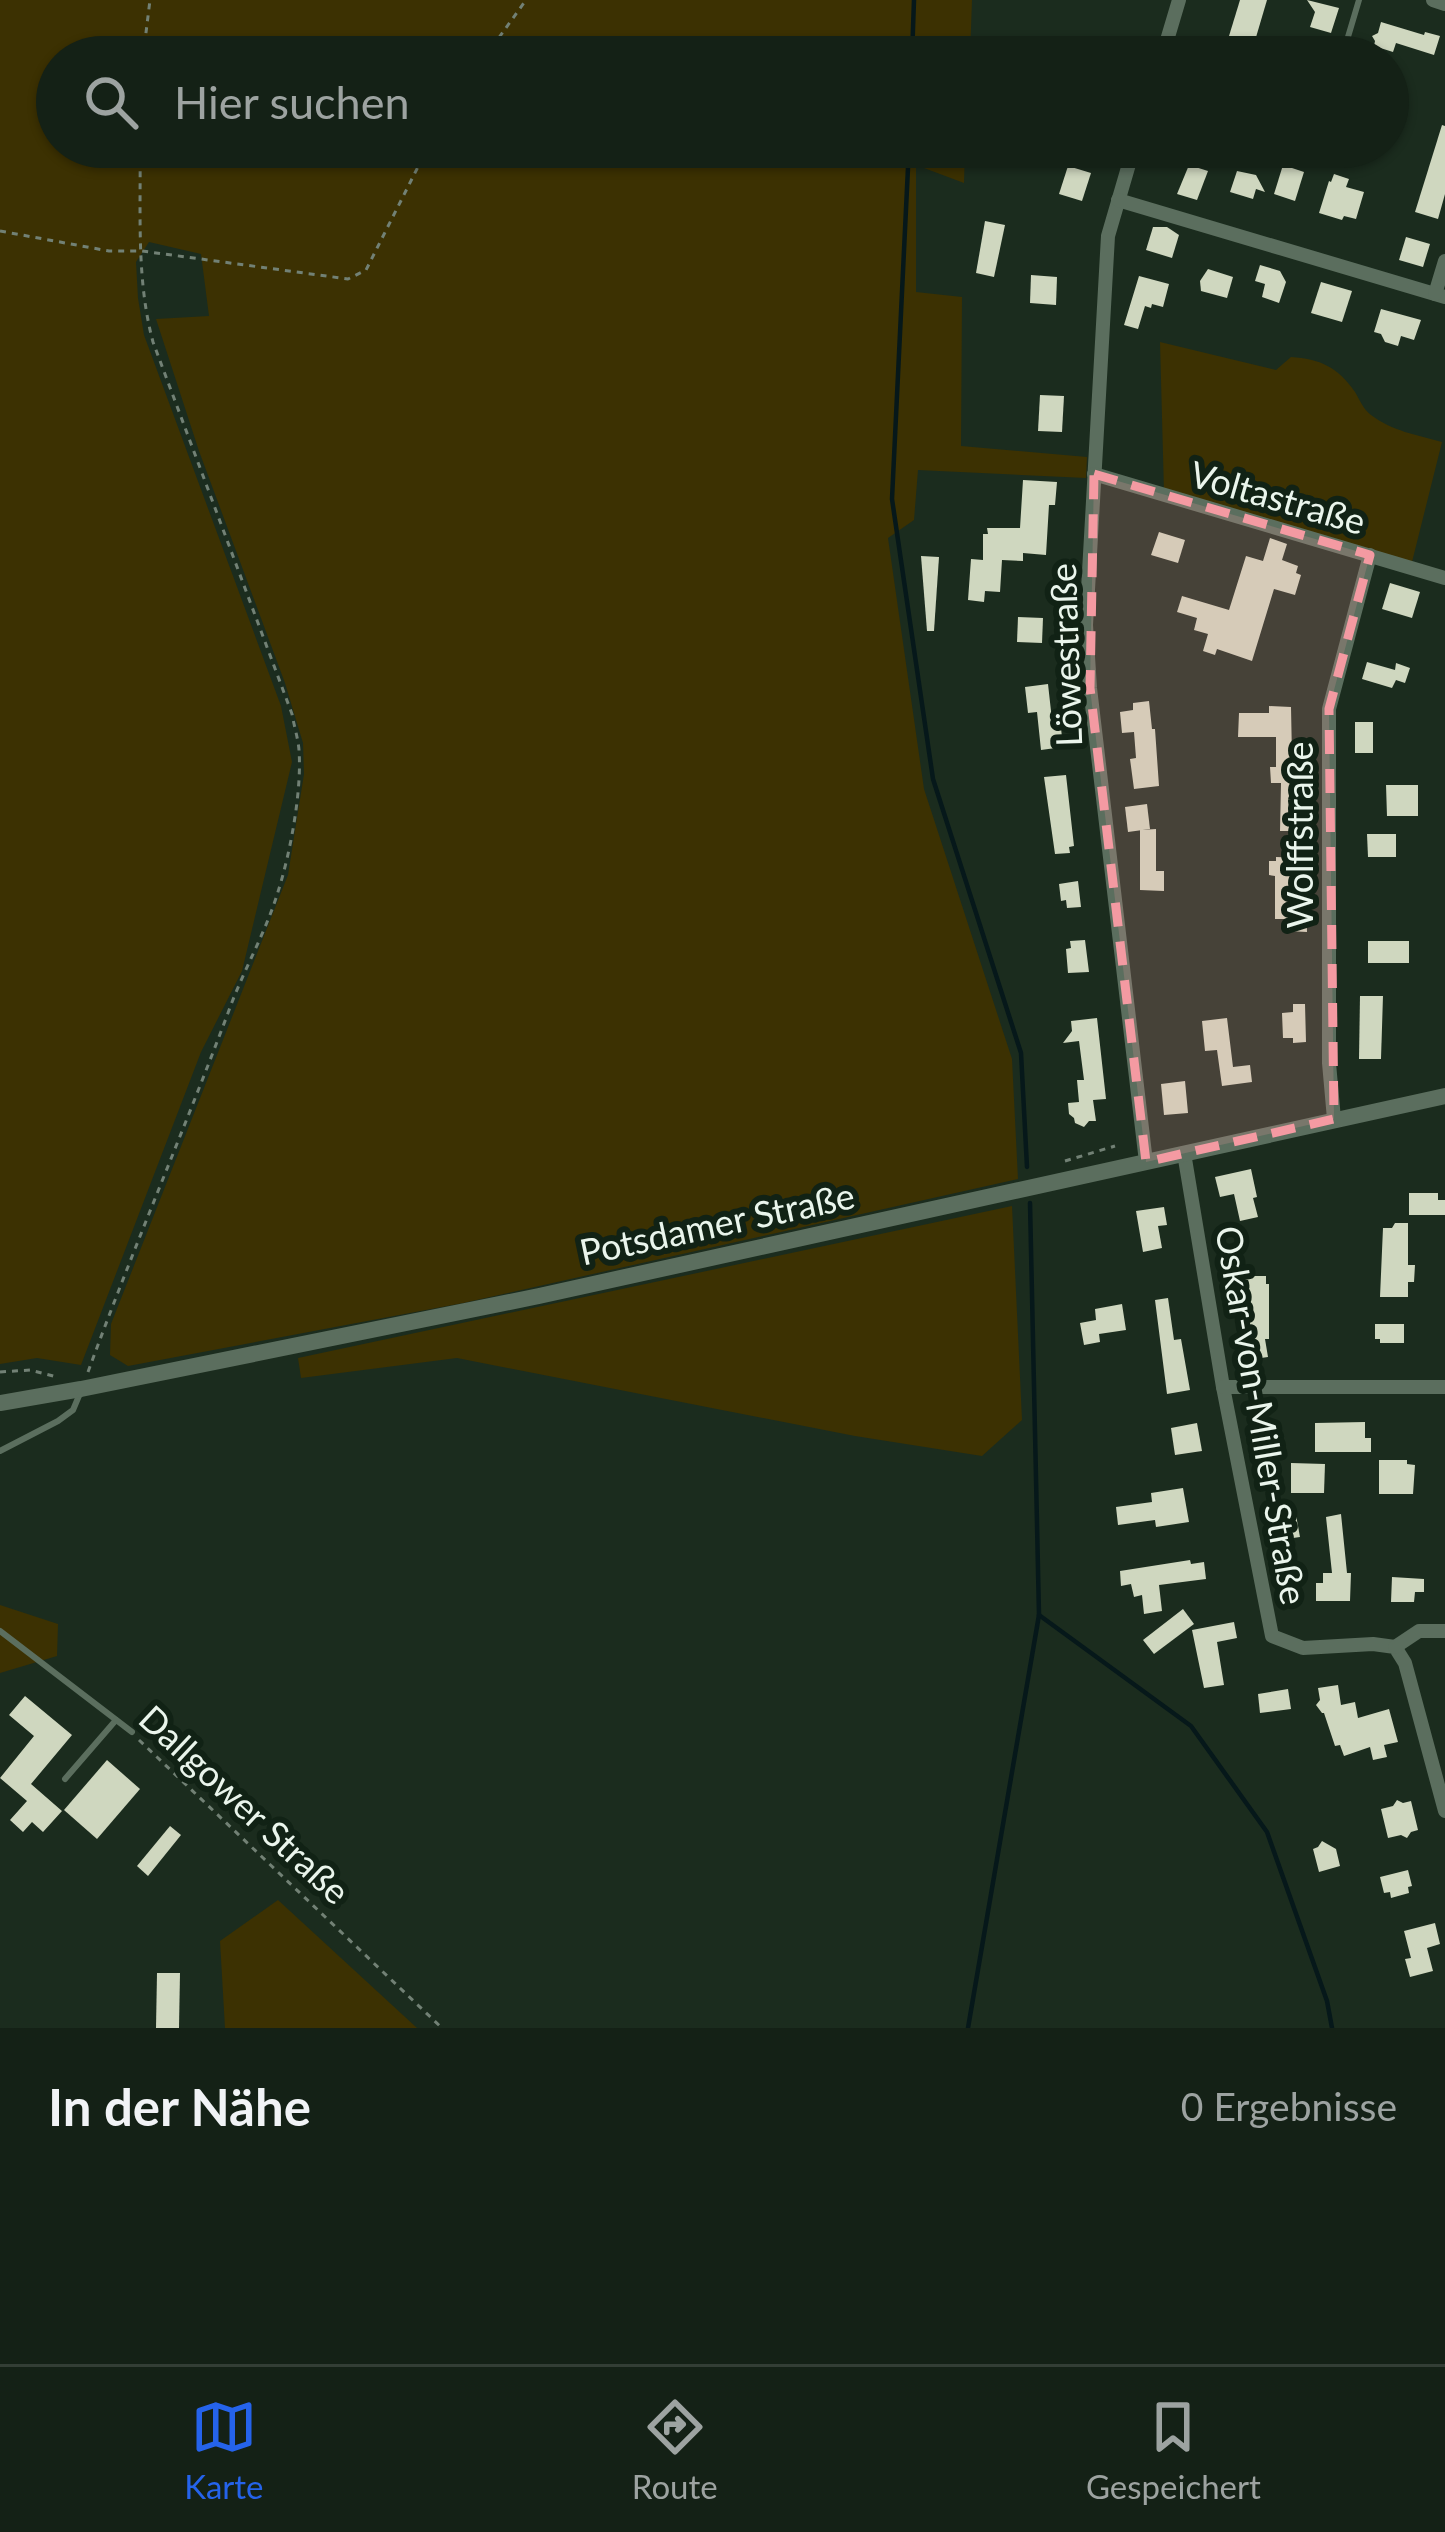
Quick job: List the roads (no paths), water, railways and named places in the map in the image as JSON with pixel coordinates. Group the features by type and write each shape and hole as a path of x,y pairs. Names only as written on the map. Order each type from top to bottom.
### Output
{"street":[{"path":"1168,36 1179,0"},
{"path":"1433,0 1445,4"},
{"name":"Löwestraße","path":"1128,168 1108,236 1086,625 1146,1162"},
{"path":"1118,200 1440,296 1445,261"},
{"name":"Voltastraße","path":"1094,474 1445,578"},
{"name":"Wolffstraße","path":"1334,1119 1329,1063 1329,709 1370,555"},
{"name":"Potsdamer Straße","path":"0,1403 539,1296 1445,1096"},
{"name":"Oskar-von-Miller-Straße","path":"1184,1153 1272,1636 1303,1648 1395,1647"},
{"path":"1223,1387 1445,1388"},
{"path":"1445,1631 1419,1631 1395,1647 1405,1663 1445,1811"}],"lane":[{"path":"1348,36 1359,0"},
{"path":"0,1451 73,1410 82,1389"},
{"name":"Dallgower Straße","path":"0,1631 131,1732"},
{"path":"64,1779 116,1720"}],"waterway":[{"path":"913,36 914,0"},
{"path":"908,168 892,499 933,779 1021,1053 1027,1167"},
{"path":"968,2028 1039,1615 1030,1203"},
{"path":"1039,1615 1191,1726 1267,1832 1327,2001 1332,2028"}]}
